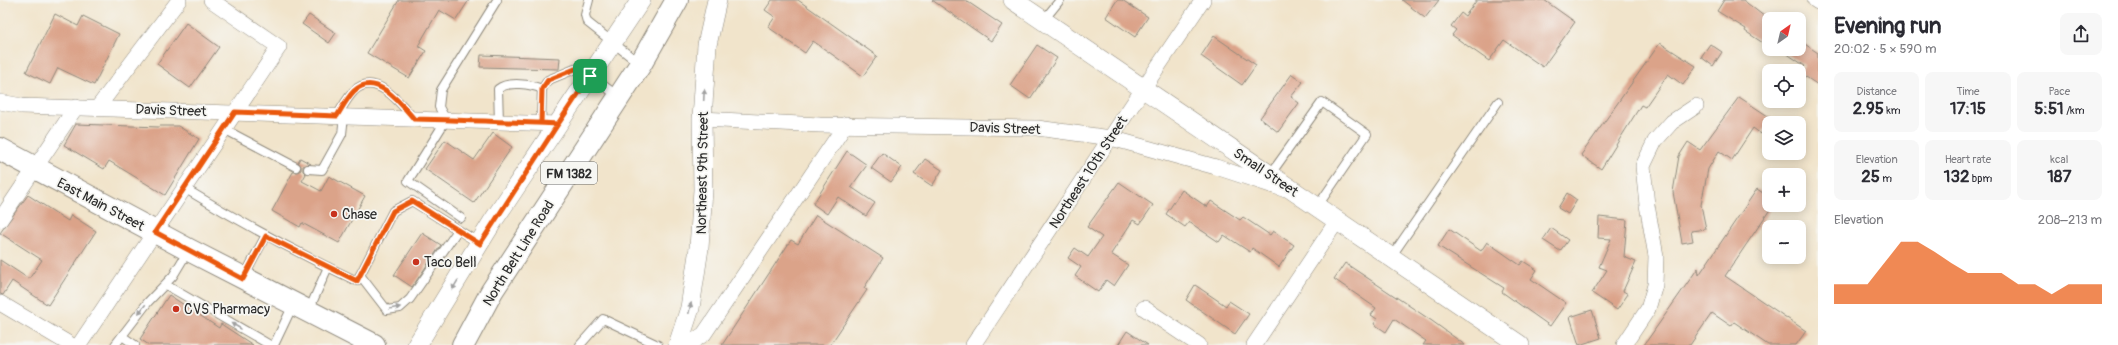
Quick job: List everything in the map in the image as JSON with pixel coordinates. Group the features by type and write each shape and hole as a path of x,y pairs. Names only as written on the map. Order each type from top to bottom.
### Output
{"main road":[{"name":"North Belt Line Road","path":"463,345 492,291 518,249 640,65 677,0"},
{"name":"East Main Street","path":"0,149 243,279 374,345"}],"street":[{"path":"98,107 179,0"},
{"path":"79,345 279,47 211,0"},
{"name":"FM 1382","path":"417,345 480,244 550,123 590,76 641,0"},
{"name":"Northeast 9th Street","path":"678,345 690,308 700,248 703,190 702,119 707,45 717,0"},
{"name":"Small Street","path":"1013,0 1520,345"},
{"name":"Northeast 10th Street","path":"976,344 1142,88 1203,0"},
{"name":"Davis Street","path":"0,102 22,106 98,107 550,123"},
{"path":"1624,345 1648,310 1655,285 1656,256 1647,205 1644,166 1655,141 1672,122 1696,106"},
{"path":"0,220 76,107"},
{"name":"Davis Street","path":"702,119 1037,128 1111,138 1216,167 1299,195"},
{"path":"688,345 704,334 846,124"},
{"path":"1254,345 1337,221"},
{"path":"0,303 71,345"},
{"path":"1144,308 1199,345"}],"lane":[{"path":"461,218 408,181 446,120 439,107 441,90 497,0"},
{"path":"589,0 585,15 588,22 640,65"},
{"path":"1043,21 1060,0"},
{"path":"550,123 542,89 548,80 575,69 583,70 619,97"},
{"path":"308,169 322,170 342,134 340,116 354,91 360,87 369,85 381,87 392,93 414,119"},
{"path":"499,122 498,89 503,85 534,85 542,89"},
{"path":"1270,175 1322,102 1367,134 1317,207"},
{"path":"1391,257 1498,102"},
{"path":"224,129 296,167"},
{"path":"184,188 266,236 357,281 393,211 412,201 480,244"},
{"path":"360,275 387,310 400,308 410,299 458,230"},
{"path":"243,279 266,236"},
{"path":"115,345 148,302 166,286 189,250"},
{"path":"274,345 328,267"},
{"path":"166,286 270,345"},
{"path":"580,345 603,320 658,345"},
{"path":"122,336 135,345"}],"building":[{"path":"399,0 469,0 456,20 439,10 418,46 426,51 409,78 367,53"},
{"path":"772,0 798,0 877,56 863,76 813,41 805,53 768,27 775,17 765,10"},
{"path":"932,0 965,0 1002,25 991,41"},
{"path":"1117,0 1122,0 1148,17 1135,37 1106,17"},
{"path":"1402,0 1439,0 1425,18"},
{"path":"1477,0 1544,0 1575,22 1543,67 1504,40 1489,61 1452,35 1456,30 1451,26 1461,13 1465,16"},
{"path":"1724,0 1743,0 1762,15 1762,42 1745,31 1746,29 1717,11"},
{"path":"55,14 78,26 83,16 119,34 94,85 58,68 50,84 26,72"},
{"path":"309,15 336,33 329,43 302,24"},
{"path":"186,23 219,47 190,88 157,64"},
{"path":"1214,36 1256,65 1242,85 1201,56"},
{"path":"1660,43 1696,66 1683,85 1668,74 1645,107 1641,105 1601,169 1581,155"},
{"path":"1710,44 1722,52 1713,66 1701,57"},
{"path":"1037,45 1057,58 1030,99 1010,85"},
{"path":"1806,45 1818,53 1818,85 1806,77 1806,64 1802,64 1790,56 1806,56"},
{"path":"481,55 560,58 559,69 480,67"},
{"path":"1292,74 1303,82 1291,97 1299,103 1278,132 1260,118"},
{"path":"1739,97 1768,116 1762,116 1761,134 1753,128 1732,160 1719,151 1708,169 1701,205 1706,229 1691,231 1693,241 1682,243 1673,192 1679,156 1688,142 1700,150"},
{"path":"76,124 159,127 178,126 199,139 165,195 109,161 104,169 64,145"},
{"path":"493,133 512,147 474,203 425,169 445,140 474,160"},
{"path":"847,151 867,165 851,187 875,203 866,216 838,197 827,214 813,204"},
{"path":"882,153 902,167 891,182 871,168"},
{"path":"300,158 311,164 303,166 303,171 306,174 302,181 321,191 329,176 365,196 339,243 302,223 300,227 272,211 293,172 301,170 301,166 298,162"},
{"path":"925,159 942,170 932,186 914,174"},
{"path":"1119,182 1153,205 1140,224 1133,220 1111,254 1128,265 1114,286 1106,280 1098,292 1075,276 1081,267 1068,258 1075,248 1088,257 1102,237 1087,227"},
{"path":"1757,189 1762,192 1762,212 1768,212 1725,276 1806,331 1796,345 1768,345 1734,322 1731,326 1712,313 1690,345 1644,345 1698,268 1699,275"},
{"path":"1182,190 1207,207 1211,201 1240,220 1243,217 1270,235 1273,231 1294,245 1279,267 1252,248 1250,252 1224,235 1219,242 1189,222 1185,227 1166,214"},
{"path":"1567,193 1577,200 1568,214 1558,208"},
{"path":"28,195 68,221 71,215 96,231 48,305 12,281 3,295 0,294 0,260 29,279 42,260 0,233"},
{"path":"816,215 883,258 864,288 867,290 830,345 722,345 791,240 798,244"},
{"path":"1599,217 1627,220 1624,257 1636,262 1623,291 1628,294 1617,310 1592,293 1607,270 1599,267 1611,239 1598,238"},
{"path":"1551,228 1568,240 1560,251 1543,240"},
{"path":"1449,229 1481,251 1487,242 1520,265 1523,261 1537,270 1531,279 1566,303 1550,326 1502,292 1504,288 1438,246"},
{"path":"422,233 441,245 412,287 394,275"},
{"path":"1345,263 1465,345 1423,345 1426,341 1394,319 1386,332 1374,324 1377,319 1371,315 1376,308 1334,279"},
{"path":"1195,285 1226,306 1229,301 1249,314 1235,334 1186,300"},
{"name":"CVS Pharmacy","path":"169,295 219,328 221,324 253,345 149,345 140,339"},
{"path":"1592,310 1601,338 1579,345 1570,317"},
{"path":"1127,331 1148,345 1118,345"}],"place":[{"name":"Chase","path":"334,214"},
{"name":"Taco Bell","path":"416,262"},
{"name":"CVS Pharmacy","path":"176,309"}],"route":[{"path":"590,76 558,124 414,119 392,93 381,87 369,85 360,87 354,91 337,116 235,112 155,232 243,279 266,236 357,281 393,211 412,201 480,244 558,124 541,123 543,96 542,89 548,80 575,69 583,70 590,76"}]}
